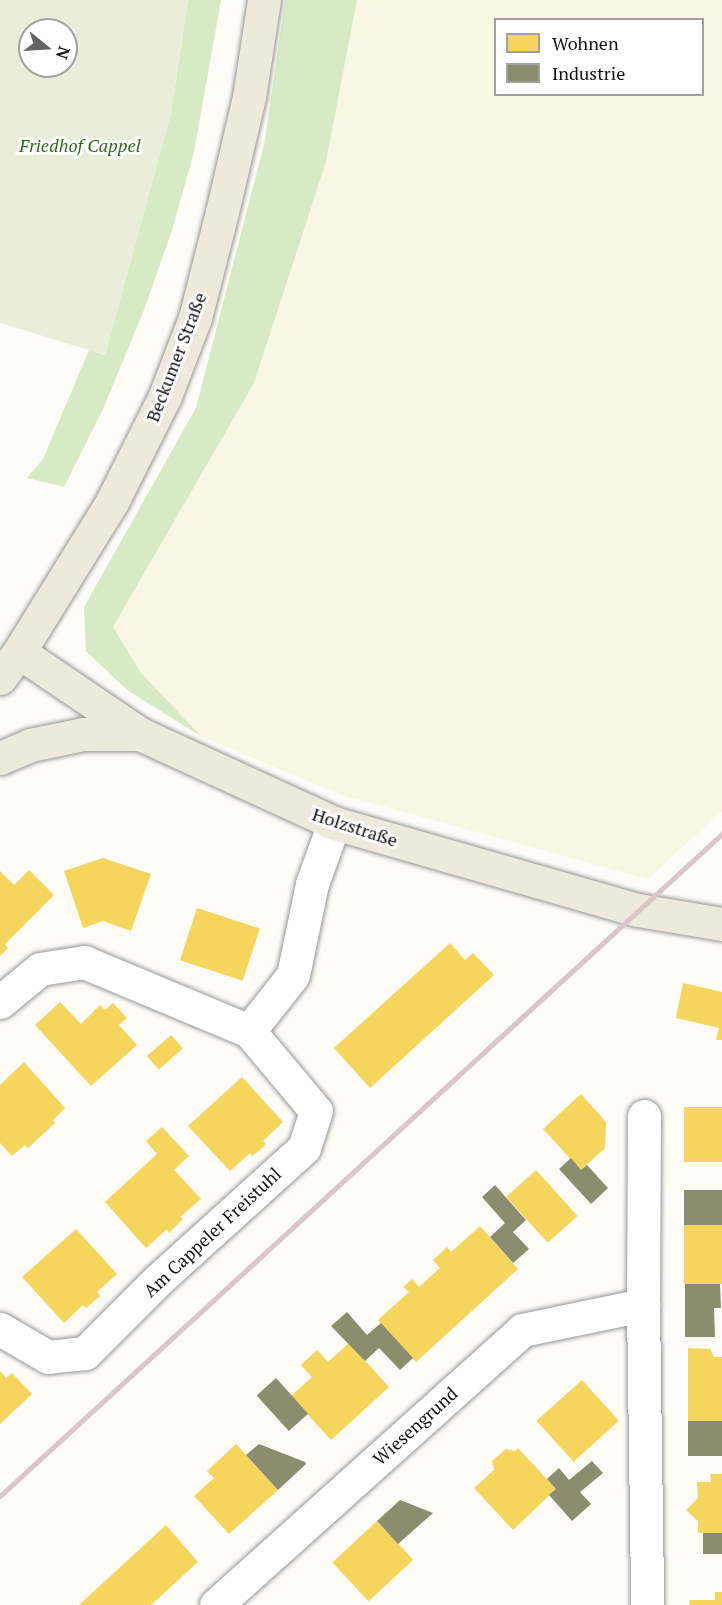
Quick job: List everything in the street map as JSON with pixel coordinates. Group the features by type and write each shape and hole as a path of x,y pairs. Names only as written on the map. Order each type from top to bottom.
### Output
{"main road":[{"name":"Beckumer Straße","path":"0,678 19,652 112,502 165,396 195,318 249,97 264,0"},
{"name":"Holzstraße","path":"19,652 140,734 334,823 638,910 722,924"},
{"path":"0,758 30,745 83,734 140,734"}],"street":[{"path":"249,1031 293,975 312,884 334,823"},
{"name":"Am Cappeler Freistuhl","path":"0,1002 40,969 84,962 249,1031 316,1111 304,1148 159,1279 85,1353 48,1357 0,1329"},
{"path":"644,1116 643,1305 647,1605"},
{"name":"Wiesengrund","path":"216,1605 522,1330 643,1305"}],"shaded area":[{"path":"357,0 722,0 722,811 648,879 342,795 202,737 141,673 113,627 254,383 326,162"}],"green space":[{"name":"Friedhof Cappel","path":"0,0 188,0 171,113 105,355 0,323"},
{"path":"188,0 221,0 194,152 172,230 144,310 103,409 64,487 27,478 43,459 89,350 105,355 171,113"},
{"path":"285,0 357,0 326,162 254,383 113,627 141,673 202,737 127,690 86,651 84,607 196,408 265,140"}],"building: Wohnen":[{"path":"103,858 151,874 131,931 103,921 83,928 64,871"},
{"path":"29,870 54,895 5,944 8,948 0,956 0,871 14,885"},
{"path":"197,908 260,928 243,981 180,960"},
{"path":"450,943 465,960 473,953 494,975 370,1088 334,1048"},
{"path":"683,983 722,992 722,1040 716,1040 719,1028 676,1018"},
{"path":"60,1002 81,1024 100,1005 105,1010 113,1003 127,1018 119,1025 137,1045 91,1086 35,1025"},
{"path":"171,1035 183,1049 159,1070 147,1056"},
{"path":"24,1062 65,1108 53,1120 55,1123 28,1148 25,1145 12,1156 0,1143 0,1085"},
{"path":"242,1077 283,1122 263,1141 266,1144 260,1150 252,1156 250,1153 230,1171 188,1126"},
{"path":"581,1094 606,1122 605,1148 581,1170 543,1129"},
{"path":"684,1107 722,1107 722,1162 684,1162"},
{"path":"162,1127 189,1156 174,1170 201,1199 180,1217 183,1219 169,1233 167,1229 146,1248 105,1202 157,1154 146,1141"},
{"path":"536,1170 577,1216 548,1243 506,1197"},
{"path":"684,1225 722,1225 722,1284 684,1284"},
{"path":"480,1226 518,1269 416,1362 378,1320 409,1292 403,1287 412,1279 419,1287 440,1268 433,1260 447,1247 451,1252"},
{"path":"76,1229 117,1274 97,1292 100,1296 86,1308 83,1305 64,1323 22,1277"},
{"path":"349,1343 389,1387 331,1440 291,1396 312,1377 301,1365 317,1350 328,1362"},
{"path":"688,1348 710,1349 714,1357 722,1357 722,1421 688,1421"},
{"path":"0,1371 6,1378 12,1373 32,1394 0,1424"},
{"path":"582,1380 619,1421 573,1462 537,1421"},
{"path":"236,1444 278,1490 229,1534 194,1496 214,1478 207,1471"},
{"path":"518,1448 556,1489 513,1530 474,1488 494,1470 492,1461 506,1449 515,1451"},
{"path":"710,1474 722,1474 722,1533 698,1533 698,1521 686,1510 698,1498 697,1482 711,1482"},
{"path":"377,1521 413,1560 369,1601 332,1563"},
{"path":"166,1525 198,1562 151,1605 79,1605"},
{"path":"715,1592 722,1592 722,1605 689,1605 690,1600 715,1600"}],"building: Industrie":[{"path":"571,1158 581,1170 587,1165 608,1188 591,1204 559,1169"},
{"path":"495,1185 526,1220 513,1232 529,1249 513,1263 490,1237 505,1223 482,1197"},
{"path":"684,1190 722,1190 722,1225 684,1225"},
{"path":"685,1284 720,1284 721,1308 714,1308 715,1337 685,1337"},
{"path":"347,1312 367,1335 381,1323 413,1358 400,1370 379,1348 365,1361 331,1326"},
{"path":"276,1378 308,1414 289,1431 257,1395"},
{"path":"688,1421 722,1421 722,1456 688,1456"},
{"path":"259,1444 306,1464 278,1490 246,1455"},
{"path":"592,1461 603,1473 580,1492 591,1504 572,1521 549,1495 556,1489 547,1479 559,1468 569,1480"},
{"path":"400,1500 433,1513 398,1544 377,1521"},
{"path":"703,1533 722,1533 722,1554 703,1554"}],"railway":[{"path":"0,1496 722,834"}]}
